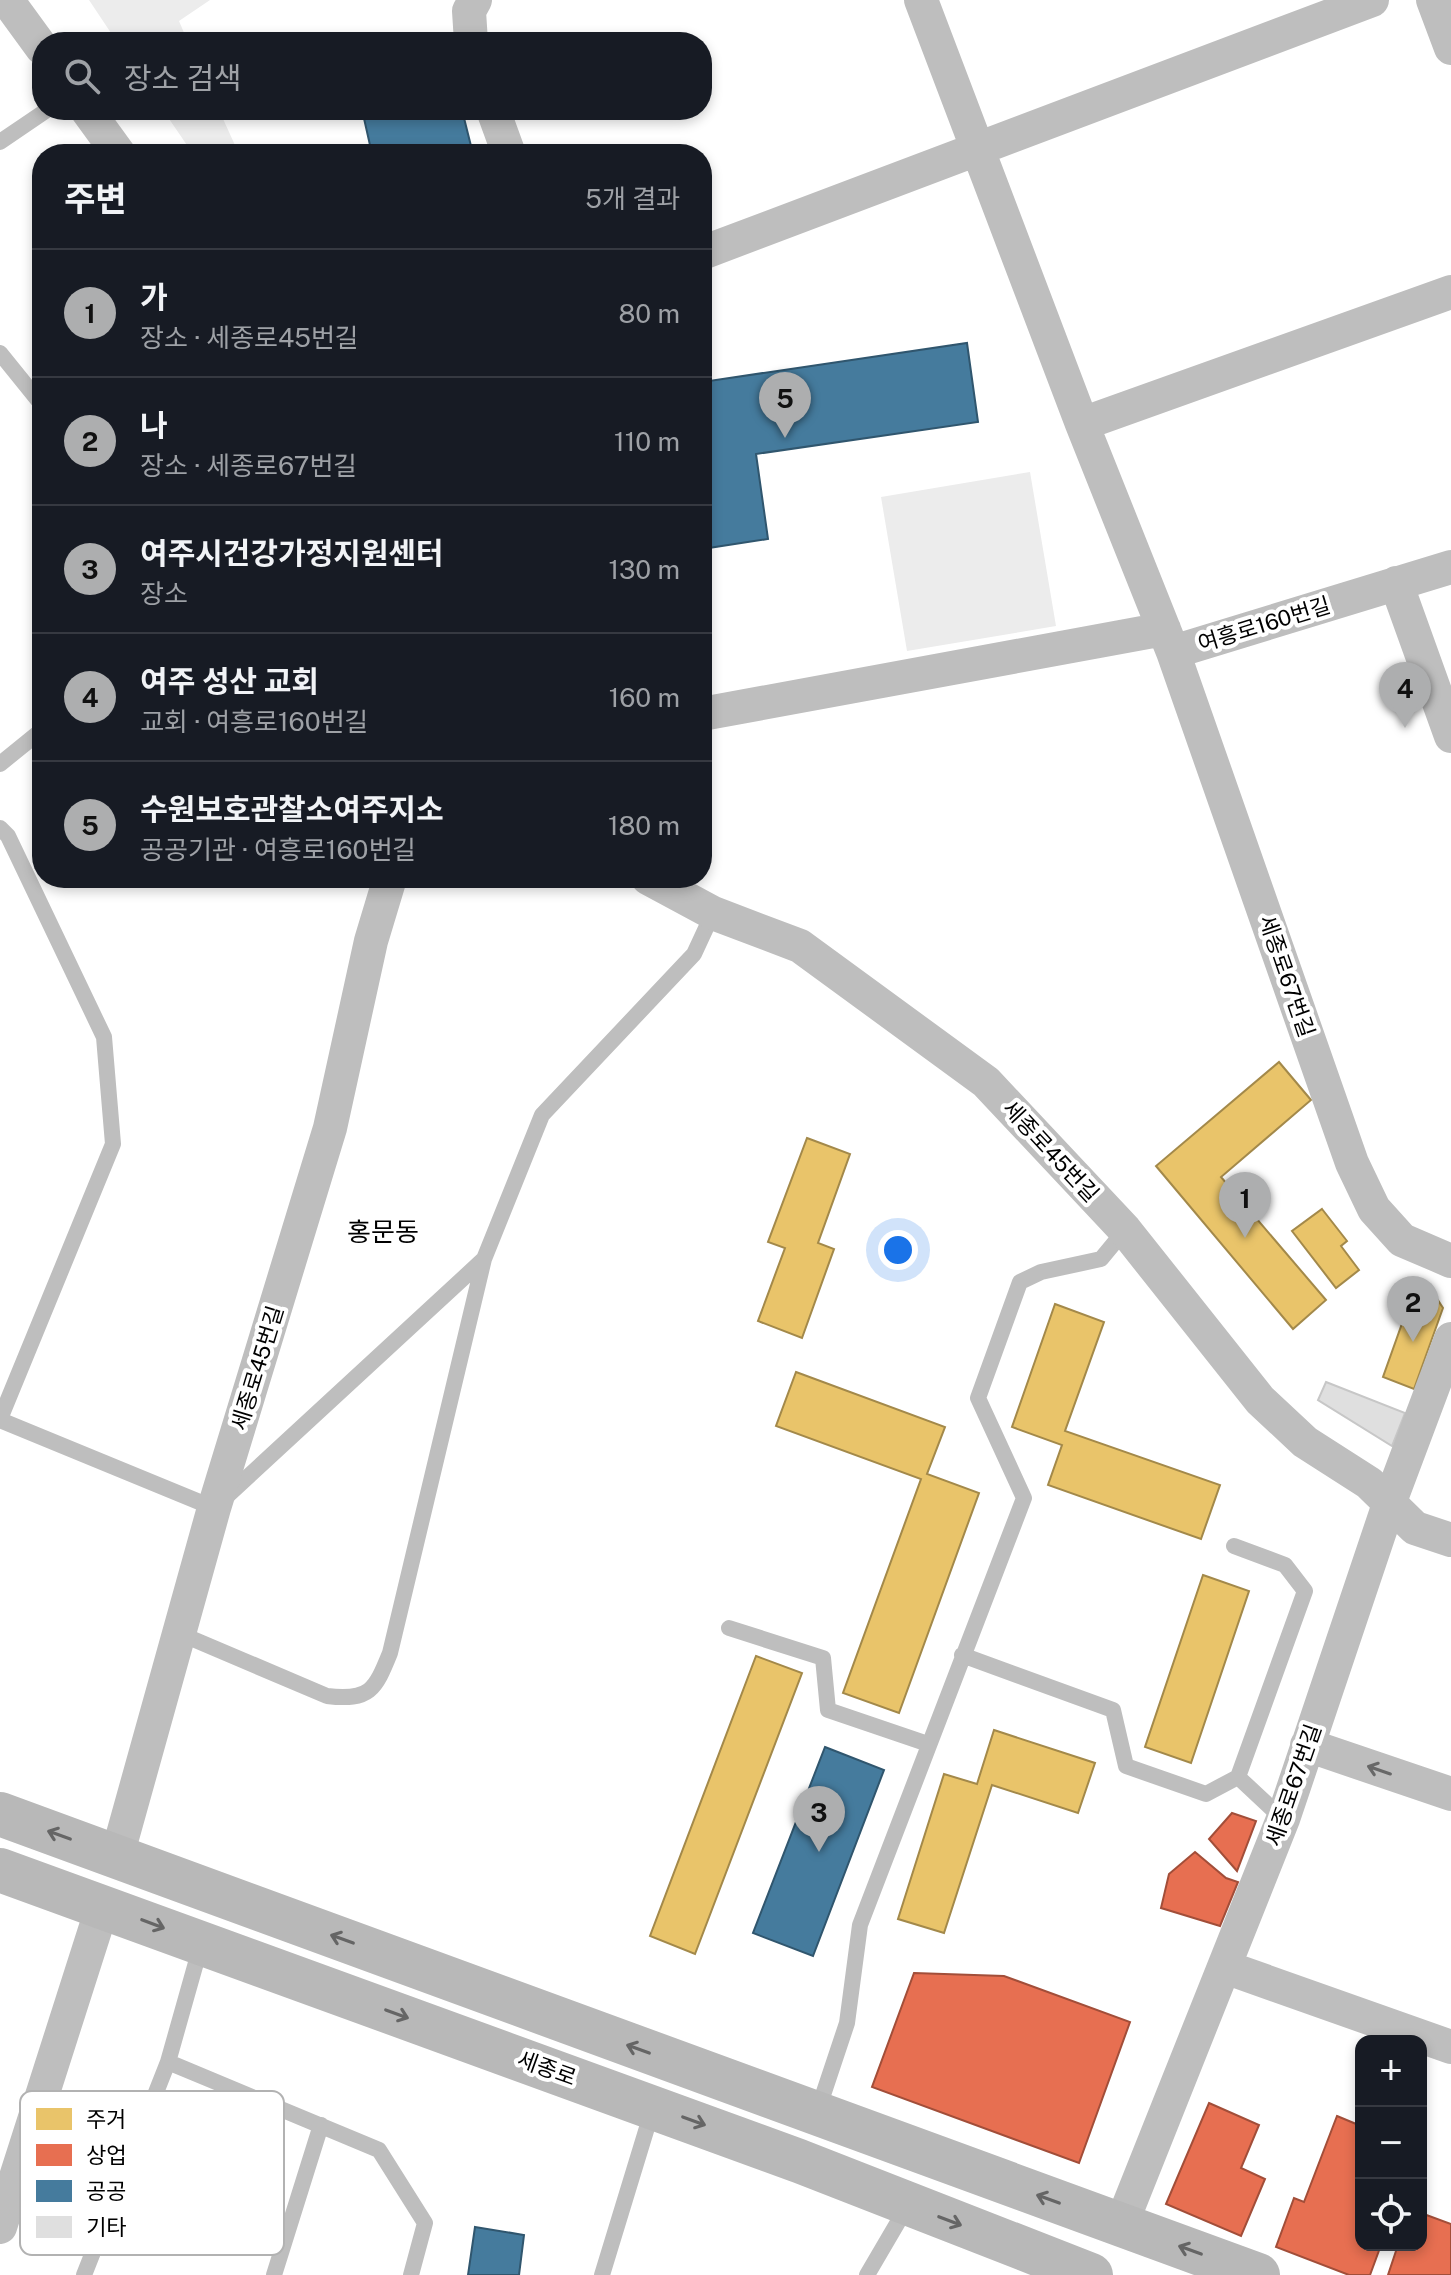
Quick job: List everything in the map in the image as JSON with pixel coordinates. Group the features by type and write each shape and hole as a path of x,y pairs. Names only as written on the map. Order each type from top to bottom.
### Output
{"street":[{"path":"7,0 32,34"},
{"path":"470,32 469,11 475,0"},
{"name":"여흥로160번길","path":"921,0 1082,424 1169,640 1451,567"},
{"path":"712,249 1372,0"},
{"path":"1433,0 1451,48"},
{"path":"94,120 112,144"},
{"path":"497,120 505,144"},
{"path":"1082,424 1451,292"},
{"path":"1396,583 1451,736"},
{"path":"712,712 1169,640"},
{"name":"세종로67번길","path":"1169,640 1352,1163 1374,1209 1402,1240 1451,1261"},
{"name":"세종로45번길","path":"117,1856 214,1508 330,1128 371,941 387,888"},
{"name":"세종로45번길","path":"667,888 713,913 800,946 986,1082 1125,1230 1260,1400 1305,1442 1369,1483 1415,1528 1451,1540"},
{"name":"세종로67번길","path":"1121,2225 1283,1819 1389,1504 1451,1339"},
{"path":"1307,1745 1451,1794"},
{"path":"0,1814 1258,2275"},
{"path":"44,2091 117,1856"},
{"name":"세종로","path":"0,1870 654,2106 1091,2275"},
{"path":"1225,1967 1451,2047"},
{"path":"799,2161 817,2115"},
{"path":"0,2227 20,2164"},
{"path":"1099,2275 1121,2225"}],"lane":[{"path":"0,142 32,120"},
{"path":"0,353 32,393"},
{"path":"0,764 32,738"},
{"path":"0,828 8,836 32,886"},
{"path":"33,888 104,1037 113,1144 0,1420 214,1508 484,1259"},
{"path":"181,1634 327,1696 353,1699 375,1688 390,1653 484,1259 542,1115 694,954 713,913"},
{"path":"817,2115 847,2023 860,1925 1024,1498 978,1398 1020,1282 1041,1272 1101,1259 1125,1230"},
{"path":"962,1655 1113,1710 1126,1766 1206,1794 1238,1777 1305,1591 1285,1565 1234,1546"},
{"path":"729,1628 823,1658 828,1710 928,1744"},
{"path":"1238,1777 1283,1819"},
{"path":"157,2091 168,2062 202,1943"},
{"path":"168,2062 238,2091"},
{"path":"602,2275 654,2106"},
{"path":"284,2110 379,2150 425,2223 411,2275"},
{"path":"284,2243 321,2125"},
{"path":"867,2275 908,2205"},
{"path":"84,2275 92,2255"},
{"path":"274,2275 280,2255"}],"shaded area":[{"path":"89,0 210,0 179,21 184,32 110,32"},
{"path":"170,120 224,120 234,144 186,144"},
{"path":"1030,472 1056,626 907,651 881,497"}],"building: 주거":[{"path":"1279,1062 1311,1100 1221,1177 1326,1300 1293,1329 1156,1166"},
{"path":"807,1138 850,1154 818,1243 834,1249 802,1338 758,1321 785,1248 768,1242"},
{"path":"1322,1209 1347,1241 1341,1246 1359,1270 1336,1288 1292,1231"},
{"path":"1415,1287 1434,1294 1443,1308 1414,1389 1383,1377"},
{"path":"1055,1304 1104,1322 1065,1431 1220,1485 1201,1539 1048,1485 1062,1445 1012,1427"},
{"path":"796,1372 945,1427 927,1474 979,1493 899,1713 843,1693 921,1479 776,1426"},
{"path":"1203,1575 1249,1591 1191,1763 1145,1747"},
{"path":"756,1656 802,1673 695,1954 650,1936"},
{"path":"994,1730 1095,1763 1078,1813 992,1785 944,1933 898,1919 944,1774 977,1784"}],"building: 상업":[{"path":"1232,1813 1256,1821 1237,1871 1209,1839"},
{"path":"1195,1852 1226,1878 1238,1882 1220,1926 1161,1908 1169,1874"},
{"path":"914,1973 1004,1976 1130,2022 1079,2163 872,2087"},
{"path":"1209,2103 1259,2125 1241,2168 1265,2179 1241,2236 1166,2204"},
{"path":"1337,2116 1355,2124 1355,2251 1379,2251 1370,2275 1349,2275 1276,2247 1294,2198 1304,2202"},
{"path":"1427,2215 1451,2224 1451,2275 1388,2275 1396,2251 1427,2251"}],"building: 공공":[{"path":"364,120 464,120 470,144 370,144"},
{"path":"967,343 978,422 756,454 768,539 712,547 712,381"},
{"path":"825,1747 884,1770 813,1956 753,1933"},
{"path":"475,2227 524,2235 519,2275 468,2275"}],"building: 기타":[{"path":"1326,1382 1405,1413 1392,1446 1318,1400"}],"place":[{"name":"수원보호관찰소여주지소","path":"785,438"},
{"name":"여주 성산 교회","path":"1405,728"},
{"name":"가","path":"1245,1238"},
{"name":"나","path":"1413,1342"},
{"name":"여주시건강가정지원센터","path":"819,1852"}],"district":[{"name":"홍문동","path":"383,1231"}]}
